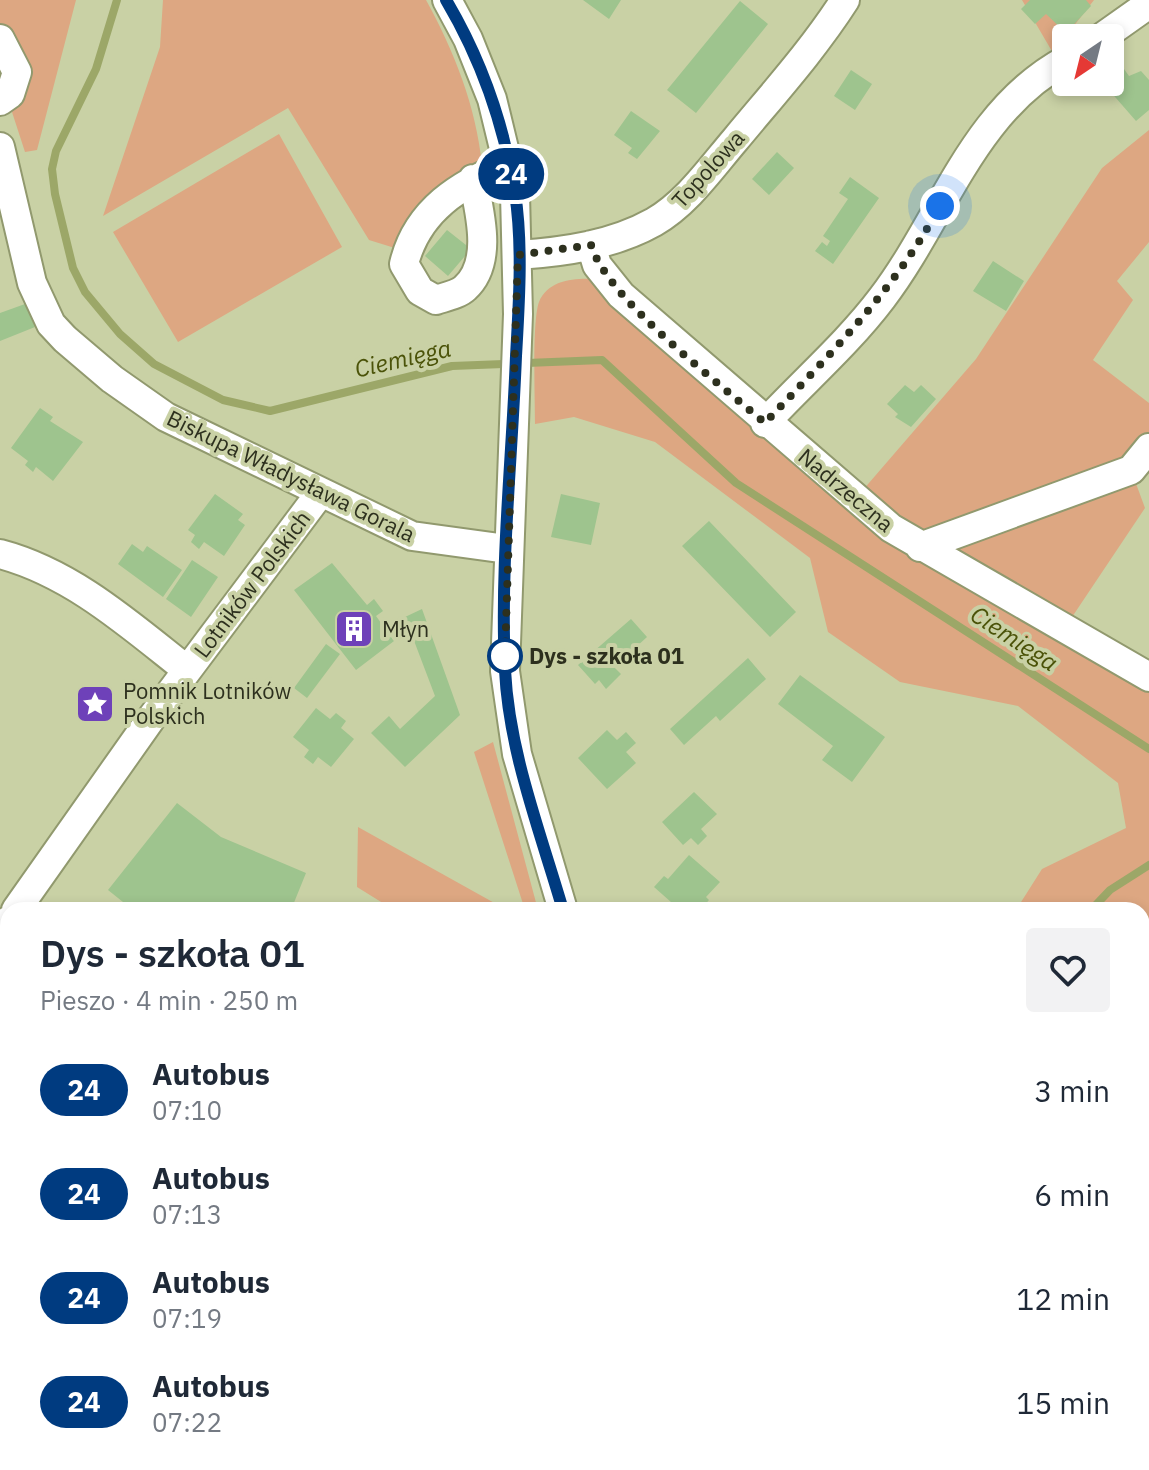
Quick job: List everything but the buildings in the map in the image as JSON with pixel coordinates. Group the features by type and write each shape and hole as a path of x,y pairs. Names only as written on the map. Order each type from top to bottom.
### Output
{"street":[{"path":"447,0 468,39 492,99 509,164 518,255 518,314 507,549 505,671 511,723 561,902"},
{"name":"Topolowa","path":"518,255 591,245 630,234 657,221 682,201 790,75 845,0"},
{"path":"1121,24 1149,4"},
{"path":"0,39 17,72 10,94 0,101"},
{"path":"765,423 880,301 918,248 974,146 1003,109 1036,77 1052,68"},
{"name":"Biskupa Władysława Gorala","path":"0,147 32,283 51,324 112,379 166,417 412,536 507,549"},
{"path":"473,179 509,164"},
{"name":"Nadrzeczna","path":"591,245 597,265 621,295 765,423 891,528 1149,677"},
{"path":"920,547 1131,470 1149,448"},
{"name":"Lotników Polskich","path":"22,902 187,670 321,492"},
{"path":"0,554 31,562 107,607 187,670"}],"shaded area":[{"path":"0,0 76,0 37,150 25,152 12,112 22,79 0,27"},
{"path":"163,0 426,0 446,39 469,100 482,165 398,249 369,240 288,108 103,216 160,47"},
{"path":"1022,0 1094,0 1075,24 1052,24 1052,51"},
{"path":"1149,130 1149,242 1117,281 1133,300 1093,360 1149,403 1149,448 1131,470 1145,508 1064,629 1149,677 1149,902 1021,902 1042,869 1126,828 1118,783 1018,706 900,682 828,632 810,558 655,442 574,417 535,424 535,326 539,302 549,289 570,280 594,279 856,498 976,359 1102,168"},
{"path":"279,134 342,247 178,342 113,232"},
{"path":"493,742 536,902 522,902 474,752"},
{"path":"358,827 493,902 381,902 357,887"}],"waterway":[{"name":"Ciemięga","path":"117,0 96,69 56,151 52,169 73,268 85,292 120,334 154,364 223,400 270,411 452,366 602,360 736,483 1149,749"},
{"name":"Ciemięga","path":"1099,902 1110,890 1149,865"}],"bus line":[{"name":"24","path":"446,0 468,39 492,99 515,194 518,314 507,549 505,671 517,754 561,902"}],"place":[{"name":"Młyn","path":"354,629"},
{"name":"Dys - szkoła 01","path":"505,656"},
{"name":"Pomnik Lotników Polskich","path":"95,704"}],"route":[{"path":"505,656 518,255 591,245 597,265 621,295 765,423 880,301 918,248 940,206"}]}
